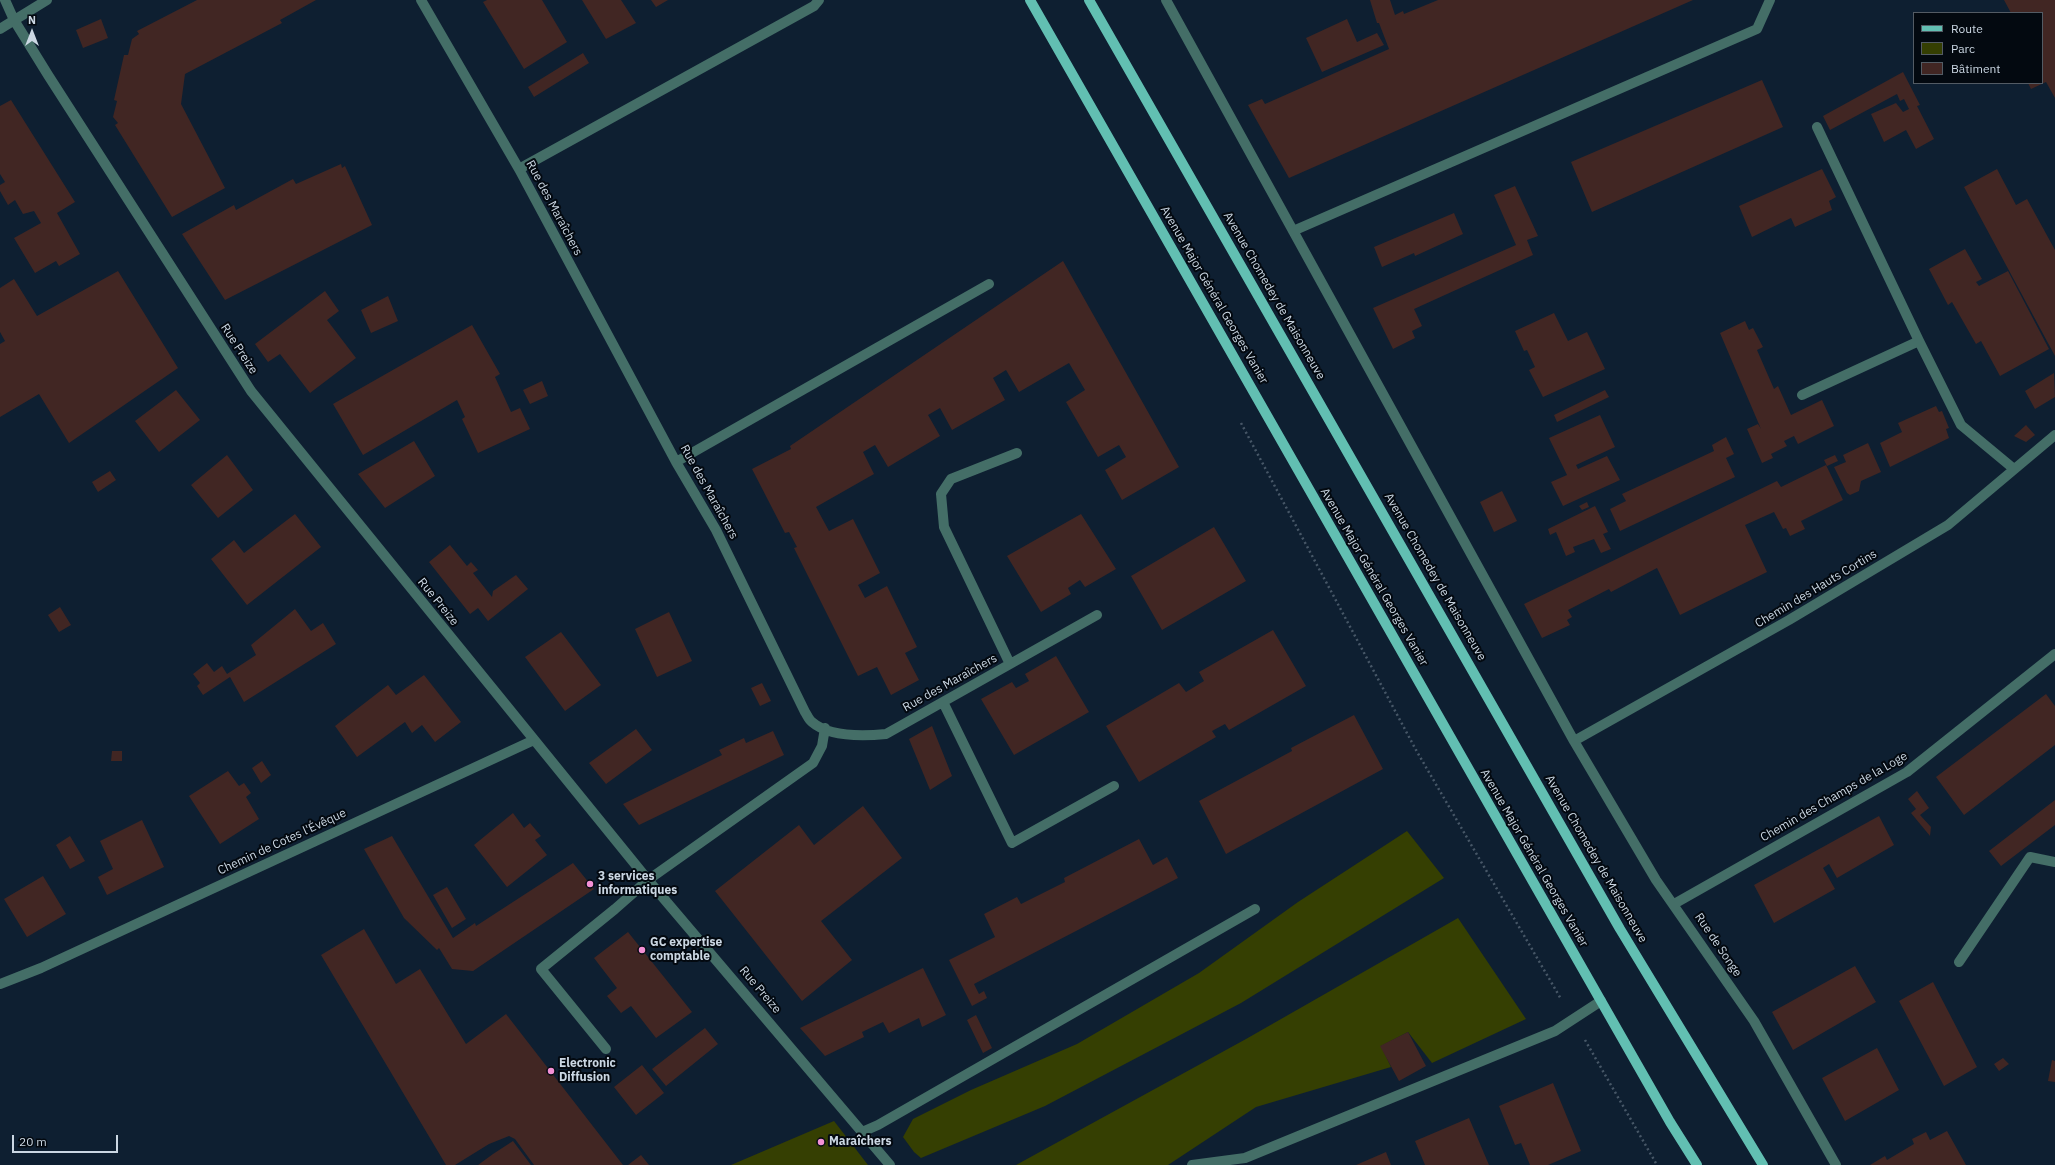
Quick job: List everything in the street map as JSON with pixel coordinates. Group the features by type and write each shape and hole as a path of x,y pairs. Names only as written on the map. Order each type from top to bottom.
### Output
{"main road":[{"name":"Avenue Major Général Georges Vanier","path":"1030,0 1670,1122 1697,1165"},
{"name":"Avenue Chomedey de Maisonneuve","path":"1089,0 1620,929 1763,1165"}],"street":[{"name":"Rue Preize","path":"5,0 14,20 251,392 648,880 890,1165"},
{"path":"0,29 46,0"},
{"name":"Rue des Maraîchers","path":"421,0 519,169 676,462 716,530 805,712 812,722 825,728 862,736 886,734 1097,615"},
{"path":"519,169 814,6 819,0"},
{"path":"1166,0 1574,741"},
{"path":"1293,231 1757,29 1770,0"},
{"path":"1818,127 1919,341 1961,425 2014,470"},
{"path":"676,462 989,284"},
{"path":"1802,395 1919,341"},
{"name":"Chemin des Hauts Cortins","path":"1574,741 1790,620 1948,525 2055,435"},
{"path":"1010,664 944,527 941,494 951,479 1017,453"},
{"name":"Chemin des Champs de la Loge","path":"1674,904 1907,772 2055,654"},
{"path":"943,702 1012,843 1114,786"},
{"path":"606,1049 541,969 616,909 648,880 813,763 822,746 825,728"},
{"name":"Chemin de Cotes l'Évêque","path":"0,984 41,968 534,740"},
{"name":"Rue de Songe","path":"1574,741 1656,880 1754,1021 1836,1165"},
{"path":"1959,962 2030,857 2055,862"},
{"path":"862,1132 885,1121 1255,909"},
{"path":"1192,1165 1245,1158 1555,1031 1601,1001"}],"path":[{"path":"1239,418 1416,750 1657,1165"}],"green space":[{"path":"1407,831 1444,878 1241,1003 1045,1106 921,1158 914,1152 903,1137 913,1119 971,1090 1077,1044 1199,973 1298,902"},
{"path":"1458,918 1526,1019 1432,1063 1408,1032 1381,1046 1391,1067 1256,1107 1168,1165 1016,1165 1246,1039"},
{"path":"834,1121 868,1165 731,1165"}],"building":[{"path":"197,0 316,0 280,20 282,23 185,74 181,104 225,188 172,217 115,125 118,123 113,117 117,101 114,100 124,55 128,55 132,39 139,34 137,31"},
{"path":"487,0 542,0 567,42 524,69 483,2"},
{"path":"582,0 621,0 636,23 606,39"},
{"path":"651,0 668,0 656,7"},
{"path":"1370,0 1390,0 1395,15 1403,11 1404,14 1438,0 1693,0 1289,178 1248,105 1262,99 1265,104 1389,49 1379,23 1377,23"},
{"path":"2004,0 2055,0 2055,98 2046,82 2043,83 2043,12 2010,12"},
{"path":"101,19 108,38 83,48 76,30"},
{"path":"1347,19 1357,42 1377,33 1384,45 1322,72 1306,38"},
{"path":"583,53 589,63 534,97 528,87"},
{"path":"1903,72 1920,105 1917,106 1934,139 1916,149 1906,130 1884,142 1871,114 1896,103 1903,112 1909,109 1904,99 1900,101 1897,94 1830,130 1823,116"},
{"path":"1762,80 1783,127 1592,212 1571,162"},
{"path":"2028,84 2042,84 2031,89"},
{"path":"11,100 75,202 57,213 80,254 59,266 56,261 35,273 14,238 41,223 34,211 23,214 15,200 8,205 0,191 0,185 5,182 0,174 0,106"},
{"path":"341,164 342,168 345,166 372,225 225,300 182,234 234,205 236,210 293,179 296,184"},
{"path":"1822,169 1836,197 1829,201 1832,210 1795,227 1791,218 1752,237 1739,206"},
{"path":"1997,169 2016,205 2027,199 2055,250 2055,356 1964,187"},
{"path":"1515,186 1538,236 1527,240 1533,255 1414,309 1422,326 1412,331 1415,338 1393,349 1373,308 1516,245 1494,195"},
{"path":"1454,213 1463,234 1415,256 1414,253 1382,267 1374,247"},
{"path":"1965,249 1982,279 1976,282 1979,286 2008,271 2049,349 2000,376 1981,341 1976,344 1952,302 1948,305 1929,269"},
{"path":"1063,261 1179,467 1122,500 1105,470 1126,457 1119,445 1098,457 1066,402 1085,390 1069,363 1019,392 1006,370 993,378 1005,400 952,430 940,408 928,415 940,436 888,467 875,445 863,452 874,474 816,507 829,531 853,519 880,573 858,585 865,598 887,586 917,647 905,653 919,680 891,695 877,667 858,676 794,548 797,547 789,532 785,533 752,469 791,449 790,446"},
{"path":"118,271 178,368 69,443 39,394 0,417 0,344 5,341 0,332 0,288 14,279 37,316"},
{"path":"325,291 339,311 327,320 356,358 310,393 280,354 268,362 255,344"},
{"path":"388,296 398,321 371,333 361,310"},
{"path":"1554,313 1568,341 1587,332 1605,369 1543,397 1529,370 1535,367 1527,350 1524,351 1515,331"},
{"path":"1745,321 1749,330 1753,328 1763,347 1757,350 1774,389 1778,386 1791,415 1822,400 1834,426 1798,444 1794,436 1784,441 1787,446 1771,454 1773,458 1762,463 1747,429 1758,424 1761,429 1720,333"},
{"path":"472,325 500,374 495,377 511,412 520,408 530,429 478,453 462,419 465,417 457,400 363,455 333,404"},
{"path":"2054,373 2055,397 2035,409 2025,391"},
{"path":"542,381 548,396 530,404 523,390"},
{"path":"176,390 200,420 159,452 135,421"},
{"path":"1605,390 1609,397 1557,422 1554,415"},
{"path":"1936,406 1939,412 1942,411 1949,428 1946,429 1949,438 1890,467 1880,443 1902,432 1898,423"},
{"path":"1600,415 1615,447 1576,465 1578,469 1607,456 1620,480 1563,506 1551,482 1567,475 1549,438"},
{"path":"2026,425 2035,435 2026,442 2014,436"},
{"path":"1726,437 1734,454 1726,458 1735,477 1620,531 1610,509 1626,501 1622,494 1714,451 1712,445"},
{"path":"414,441 435,476 385,508 358,474"},
{"path":"1868,443 1881,472 1861,481 1859,491 1850,495 1847,493 1834,467 1846,462 1843,455"},
{"path":"227,455 253,490 218,518 191,485"},
{"path":"1835,455 1838,461 1827,466 1824,460"},
{"path":"1826,465 1843,500 1801,521 1805,529 1790,536 1786,528 1783,529 1774,512 1745,525 1767,572 1680,615 1657,568 1611,592 1609,589 1568,610 1572,617 1567,620 1570,625 1542,638 1524,604 1777,481 1781,487"},
{"path":"110,471 116,480 98,492 92,482"},
{"path":"1502,491 1517,521 1494,532 1480,502"},
{"path":"1587,502 1589,507 1582,510 1579,506"},
{"path":"1595,506 1608,532 1603,534 1611,549 1601,553 1594,539 1573,547 1575,552 1566,556 1556,532 1550,535 1548,529"},
{"path":"295,514 321,547 247,605 211,559 234,540 244,553"},
{"path":"1081,514 1116,569 1085,587 1080,580 1068,588 1071,594 1041,612 1007,556"},
{"path":"1214,527 1246,581 1162,630 1131,576"},
{"path":"450,545 467,566 471,562 478,570 473,573 492,597 493,591 516,575 528,589 488,621 478,608 470,614 429,562"},
{"path":"60,607 71,625 59,632 48,615"},
{"path":"295,609 311,631 323,623 336,644 244,702 230,677 203,695 197,686 200,683 193,674 207,663 214,672 222,666 227,674 256,655 251,645"},
{"path":"669,612 692,661 657,677 635,629"},
{"path":"1273,630 1306,686 1229,730 1225,724 1212,731 1216,737 1139,782 1106,726 1179,683 1186,692 1204,681 1199,672"},
{"path":"561,632 601,685 565,711 525,657"},
{"path":"1056,656 1089,712 1014,755 981,699 1012,682 1016,688 1029,681 1025,674"},
{"path":"424,675 461,722 435,742 422,725 412,733 405,722 357,757 335,726 388,685 396,695"},
{"path":"762,683 771,701 760,706 751,688"},
{"path":"2046,694 2055,706 2055,745 1964,815 1936,777"},
{"path":"1354,715 1383,769 1226,854 1199,801 1292,751 1291,748"},
{"path":"932,726 952,776 930,790 909,739"},
{"path":"636,729 652,750 606,784 589,763"},
{"path":"773,731 784,755 639,825 623,804 722,755 719,750 744,738 746,743"},
{"path":"112,751 122,751 122,761 111,761"},
{"path":"262,761 271,775 261,783 252,768"},
{"path":"228,771 239,786 244,783 251,793 246,797 259,819 220,844 189,796"},
{"path":"1917,791 1929,808 1920,815 1931,827 1930,836 1911,813 1916,809 1908,799"},
{"path":"2055,800 2055,825 2001,866 1989,851"},
{"path":"863,806 902,858 821,921 852,960 802,1001 715,891 799,825 814,845"},
{"path":"513,813 524,828 530,823 541,836 535,840 547,855 507,887 474,845"},
{"path":"1879,816 1894,845 1837,878 1829,864 1823,868 1835,889 1774,923 1754,885"},
{"path":"142,820 164,867 107,895 98,877 113,869 100,841"},
{"path":"70,836 85,861 70,869 56,845"},
{"path":"392,836 453,938 475,923 476,926 573,863 594,889 473,971 452,969 439,948 437,950 404,918 364,849"},
{"path":"1139,839 1153,865 1167,857 1178,878 974,984 979,994 984,991 987,998 972,1006 949,960 995,937 984,914 1017,897 1021,904 1065,882 1064,878"},
{"path":"43,876 66,914 27,937 4,899"},
{"path":"447,887 466,919 452,928 433,895"},
{"path":"364,929 396,984 420,969 466,1044 506,1014 623,1165 534,1165 515,1139 509,1136 489,1144 455,1165 446,1165 321,955"},
{"path":"628,932 692,1012 656,1038 631,1006 621,1013 607,996 617,988 594,958"},
{"path":"1855,966 1876,1002 1793,1050 1772,1012"},
{"path":"923,968 946,1015 922,1027 919,1018 889,1033 883,1022 862,1032 864,1037 825,1056 800,1028"},
{"path":"1933,982 1977,1067 1944,1086 1899,1001"},
{"path":"976,1015 992,1048 983,1053 967,1020"},
{"path":"705,1028 718,1044 666,1086 652,1069"},
{"path":"1408,1032 1426,1066 1399,1081 1380,1046"},
{"path":"1877,1048 1899,1090 1845,1121 1822,1078"},
{"path":"2003,1058 2009,1064 1999,1071 1994,1064"},
{"path":"2052,1060 2055,1061 2055,1082 2048,1081"},
{"path":"642,1065 664,1093 636,1115 614,1087"},
{"path":"1553,1083 1581,1151 1548,1165 1530,1165 1521,1143 1515,1145 1499,1106"},
{"path":"1469,1118 1489,1165 1425,1165 1415,1141"},
{"path":"1947,1131 1966,1165 1870,1165 1885,1156 1887,1160 1914,1144 1912,1139 1926,1132 1930,1140"},
{"path":"513,1141 531,1165 478,1165 493,1154"},
{"path":"1386,1152 1391,1165 1356,1165"},
{"path":"641,1155 649,1165 628,1165"}],"place":[{"name":"3 services informatiques","path":"590,884"},
{"name":"GC expertise comptable","path":"642,950"},
{"name":"Electronic Diffusion","path":"551,1071"},
{"name":"Maraîchers","path":"821,1142"}]}
